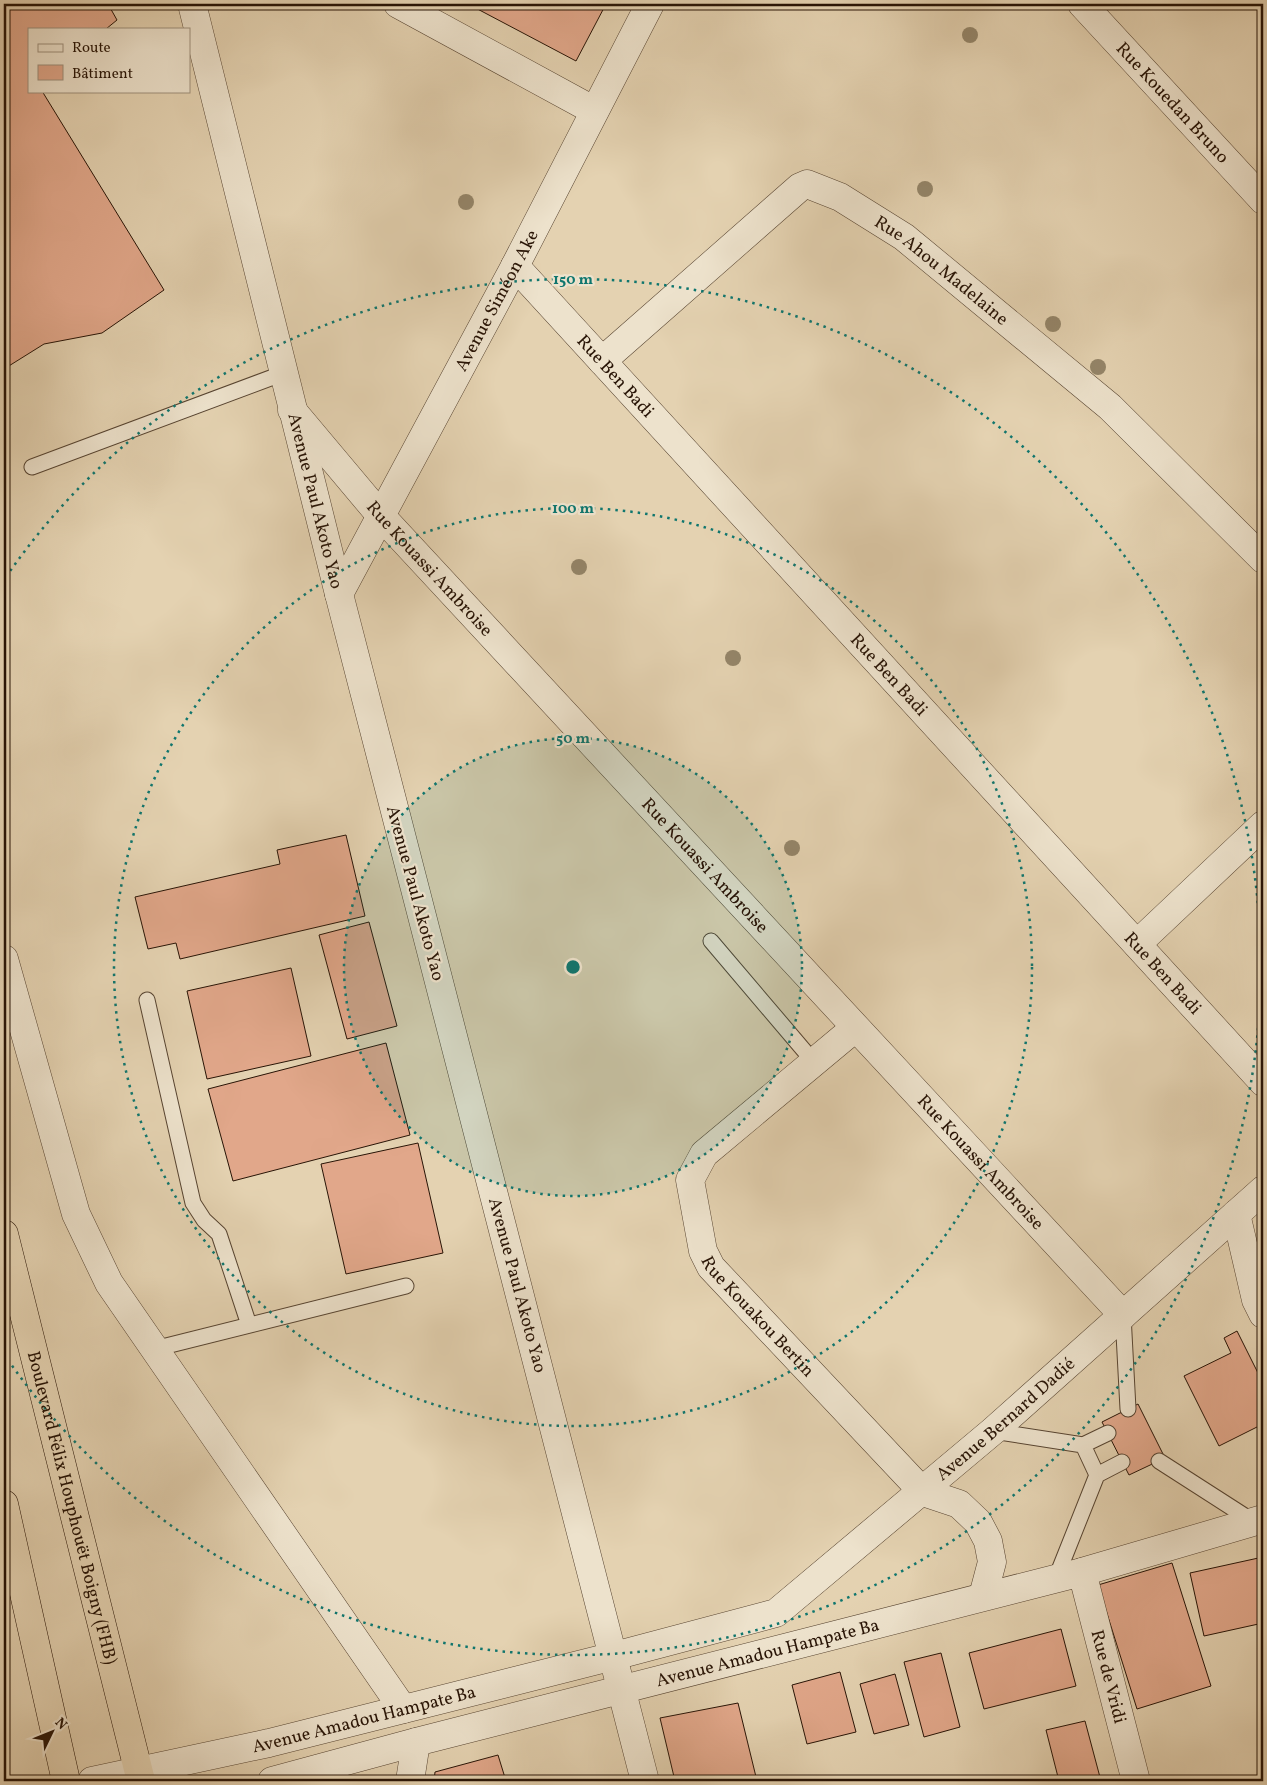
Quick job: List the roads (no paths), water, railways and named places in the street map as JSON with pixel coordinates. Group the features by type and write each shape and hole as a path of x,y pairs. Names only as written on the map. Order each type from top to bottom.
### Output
{"highway":[{"name":"Boulevard Félix Houphouët Boigny (FHB)","path":"4,1234 140,1776"},
{"path":"4,1504 66,1781"}],"street":[{"name":"Avenue Paul Akoto Yao","path":"192,4 338,594 623,1689 645,1781"},
{"path":"398,4 593,110"},
{"name":"Avenue Siméon Ake","path":"338,594 515,266 593,110 650,4"},
{"name":"Rue Kouedan Bruno","path":"1082,4 1263,200"},
{"name":"Rue Ahou Madelaine","path":"602,361 800,187 807,184 840,197 904,237 1110,407 1263,559"},
{"name":"Rue Ben Badi","path":"515,266 1263,1082"},
{"name":"Rue Kouassi Ambroise","path":"292,410 381,516 1123,1315"},
{"path":"1137,944 1263,825"},
{"path":"4,959 76,1214 109,1283 403,1709"},
{"name":"Rue Kouakou Bertin","path":"855,1028 813,1061 704,1154 690,1180 703,1250 711,1267 923,1492 959,1504 978,1522 988,1541 992,1562 983,1596"},
{"name":"Avenue Bernard Dadié","path":"733,1624 776,1612 923,1492 1263,1190"},
{"path":"1236,1214 1256,1300 1263,1314"},
{"name":"Avenue Amadou Hampate Ba","path":"272,1781 416,1742 1082,1572 1259,1520"},
{"name":"Rue de Vridi","path":"1082,1572 1136,1781"},
{"name":"Avenue Amadou Hampate Ba","path":"92,1781 140,1776 733,1624"},
{"path":"410,1781 416,1742"}],"lane":[{"path":"32,467 284,373"},
{"path":"711,941 813,1061"},
{"path":"147,1000 193,1203 204,1220 218,1234 249,1325"},
{"path":"154,1349 406,1286"},
{"path":"1123,1315 1128,1409"},
{"path":"993,1431 1083,1445 1108,1433"},
{"path":"1083,1445 1098,1475"},
{"path":"1159,1461 1259,1520"},
{"path":"1056,1578 1098,1475 1122,1462"}]}
